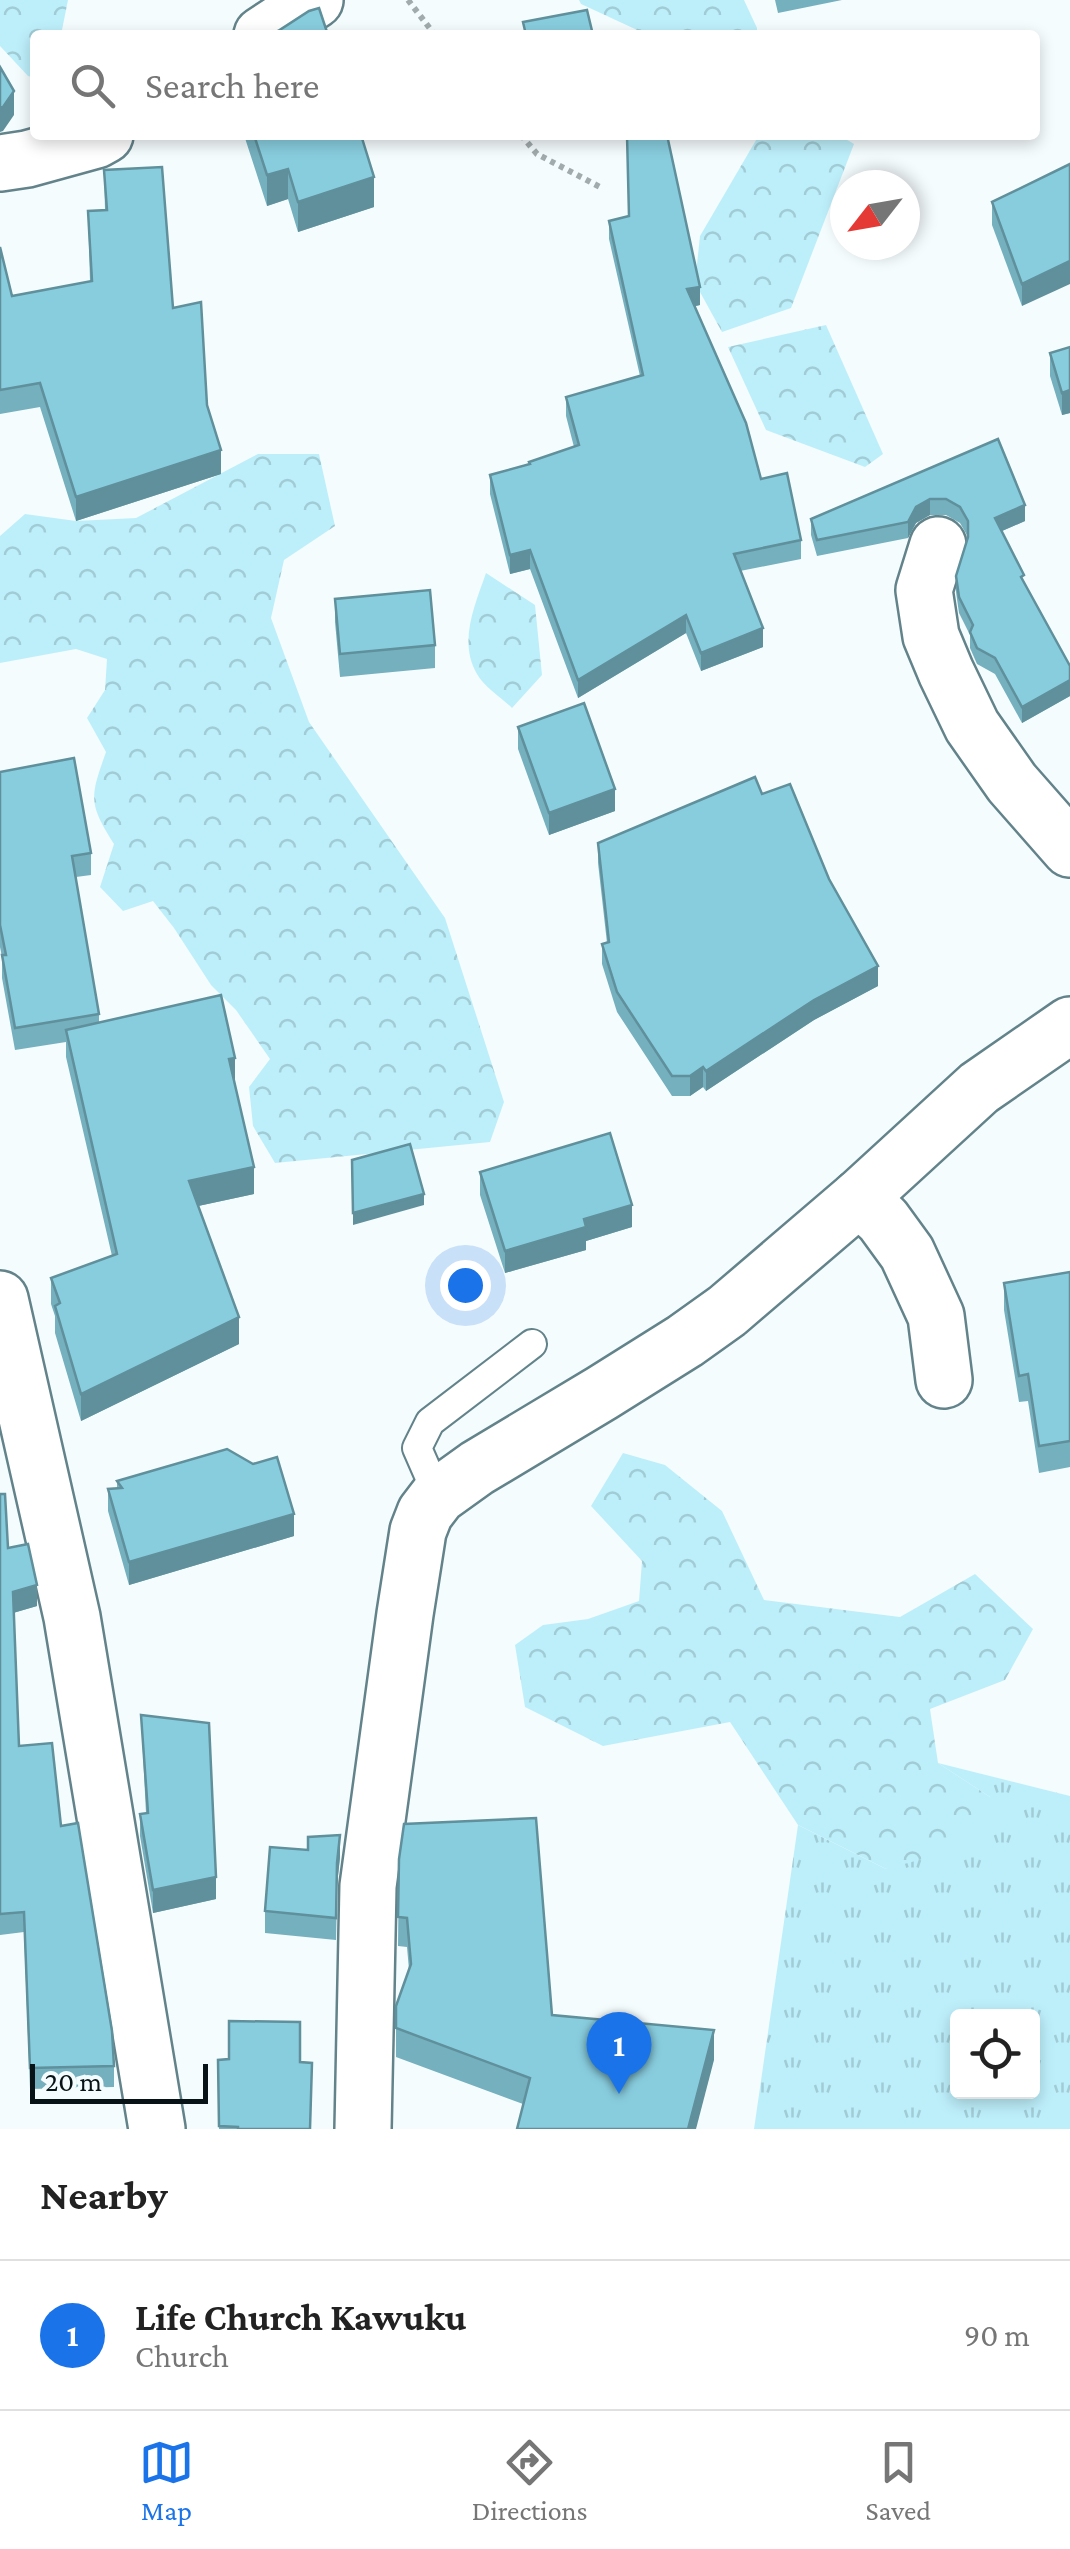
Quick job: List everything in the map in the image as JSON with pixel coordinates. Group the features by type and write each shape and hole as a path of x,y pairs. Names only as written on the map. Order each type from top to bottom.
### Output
{"street":[{"path":"270,30 315,0"},
{"path":"0,163 96,140"},
{"path":"938,545 924,590 931,636 946,672 972,726 1012,784 1070,849"},
{"path":"363,2129 368,1886 418,1531 425,1513 438,1496 477,1468 713,1321 859,1198 979,1088 1070,1025"},
{"path":"859,1198 883,1220 907,1253 936,1316 944,1380"},
{"path":"0,1299 72,1617 157,2129"}],"lane":[{"path":"438,1496 417,1448 430,1422 532,1344"}],"path":[{"path":"408,0 431,30"},
{"path":"525,140 538,154 600,188"}],"green space":[{"path":"0,0 68,0 62,30 30,30 30,77 0,46"},
{"path":"579,0 744,0 757,30 637,30"},
{"path":"756,140 847,140 854,144 844,170 830,170 830,206 791,308 722,332 695,283 700,236"},
{"path":"826,325 883,454 865,467 766,430 728,347"},
{"path":"258,454 319,454 335,526 284,560 271,618 309,722 445,918 504,1102 490,1142 275,1163 253,1126 249,1087 270,1059 236,1010 211,985 153,901 123,911 100,887 114,844 94,800 106,752 87,718 105,690 107,659 76,649 0,663 0,536 25,514 76,521 136,518"},
{"path":"486,573 535,605 542,675 512,708 480,679 471,662 470,624"},
{"path":"623,1453 665,1465 722,1511 764,1600 900,1617 975,1574 1033,1629 1005,1680 930,1709 938,1763 990,1797 970,1846 886,1869 798,1825 730,1722 603,1746 525,1707 515,1645 543,1625 588,1619 639,1601 642,1561 591,1506"},
{"path":"938,1763 1070,1796 1070,2129 754,2129 798,1825 886,1869 990,1797"}],"building":[{"path":"319,8 326,30 280,30"},
{"path":"587,10 592,30 525,30 523,22"},
{"path":"0,67 14,91 0,108"},
{"path":"256,140 363,140 374,177 298,202 288,169 267,175"},
{"path":"627,140 668,140 700,287 687,289 746,423 761,479 787,473 801,540 734,554 763,628 701,653 686,615 578,680 530,550 510,555 490,475 579,445 566,397 643,375 609,221 629,216"},
{"path":"1070,164 1070,261 1022,284 992,202"},
{"path":"162,167 173,308 201,302 207,405 221,450 76,497 40,383 0,390 0,247 12,296 92,281 88,211 107,210 104,170"},
{"path":"1070,347 1070,390 1062,393 1050,353"},
{"path":"998,439 1025,505 995,518 1024,575 1021,577 1070,666 1070,680 1022,707 995,658 977,648 970,632 973,625 959,597 956,576 968,537 968,521 960,507 946,499 930,499 916,507 908,522 817,540 811,519"},
{"path":"430,590 435,645 340,654 335,599"},
{"path":"584,703 615,789 549,813 518,727"},
{"path":"74,758 91,853 72,856 99,1014 15,1028 0,925 0,772"},
{"path":"755,777 762,794 790,784 829,879 878,966 814,1000 706,1071 703,1067 690,1076 672,1076 617,992 602,944 609,942 598,843"},
{"path":"221,995 235,1058 229,1059 254,1167 189,1181 239,1317 81,1394 55,1306 60,1303 51,1278 117,1254 66,1030"},
{"path":"610,1133 632,1205 584,1219 586,1227 505,1251 480,1172"},
{"path":"410,1144 424,1194 353,1213 352,1160"},
{"path":"1070,1272 1070,1441 1039,1446 1028,1374 1019,1376 1004,1283"},
{"path":"227,1449 253,1464 277,1457 294,1514 129,1562 108,1489 122,1488 117,1481"},
{"path":"0,1494 5,1494 8,1548 28,1544 37,1585 13,1592 19,1746 52,1743 61,1826 78,1823 112,2031 114,2066 30,2068 24,1912 0,1914"},
{"path":"141,1715 209,1723 216,1877 153,1890 140,1814 148,1813"},
{"path":"536,1818 552,2015 714,2030 688,2129 517,2129 530,2078 396,2028 396,2006 411,1964 407,1918 398,1917 404,1824"},
{"path":"340,1835 336,1918 265,1911 270,1847 308,1850 308,1837"},
{"path":"229,2021 300,2022 300,2062 312,2063 310,2129 219,2126 218,2060 229,2059"}],"place":[{"name":"Life Church Kawuku","path":"619,2094"}]}
